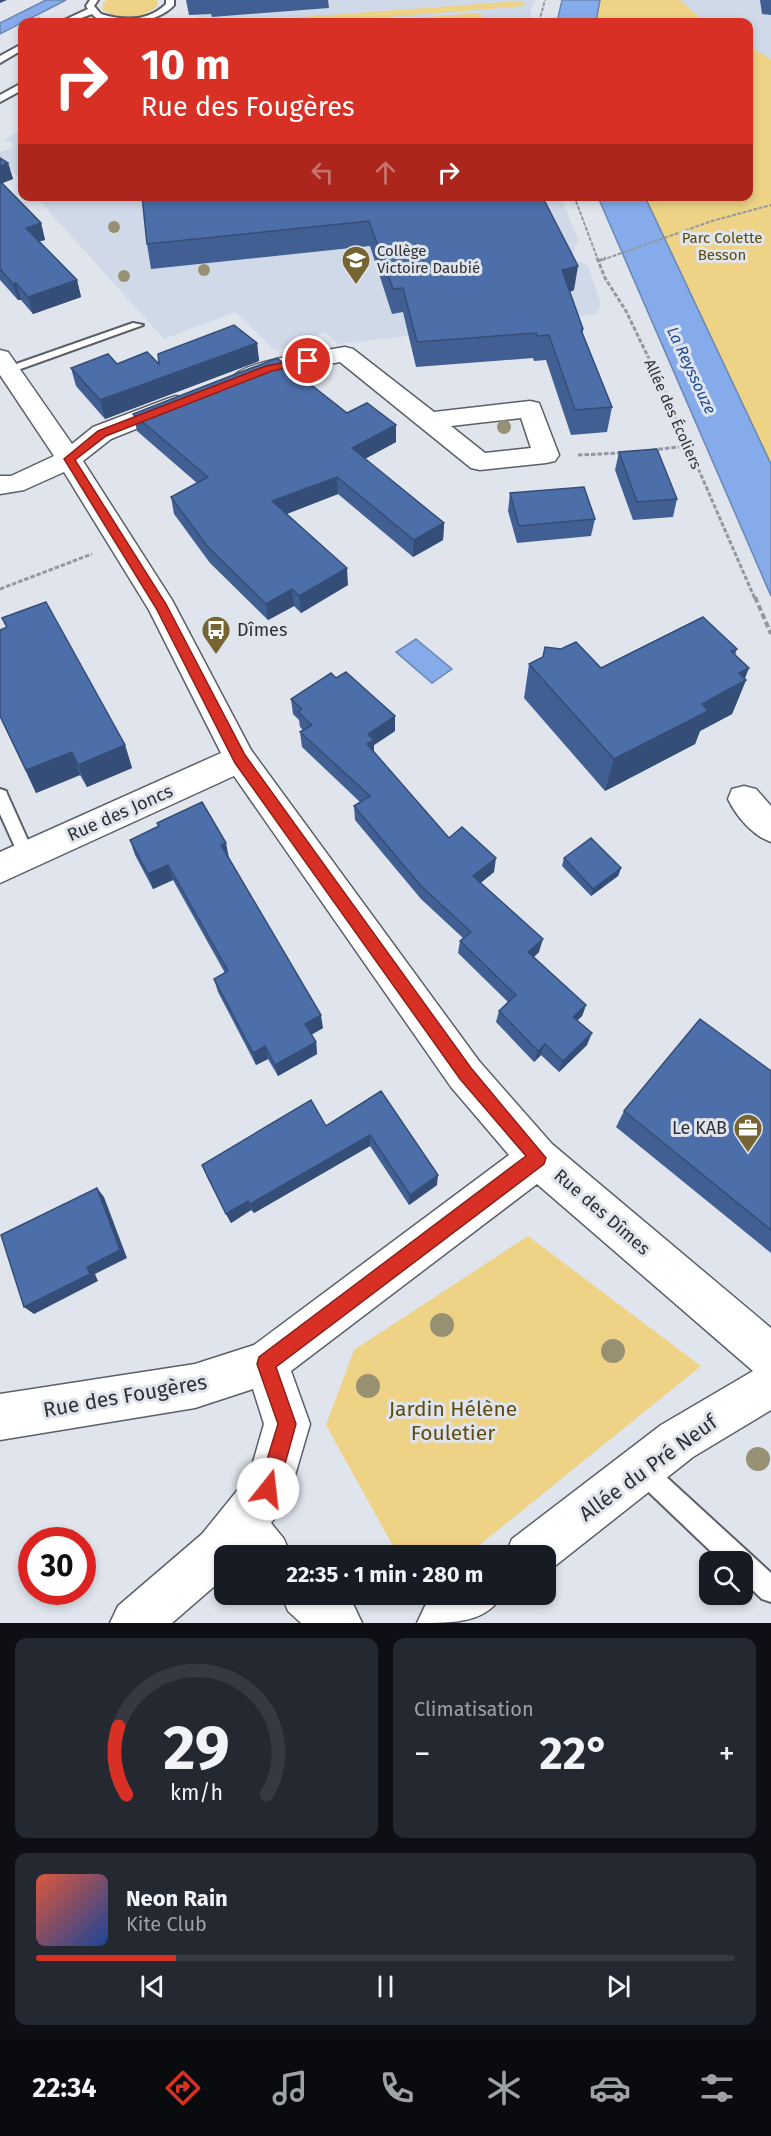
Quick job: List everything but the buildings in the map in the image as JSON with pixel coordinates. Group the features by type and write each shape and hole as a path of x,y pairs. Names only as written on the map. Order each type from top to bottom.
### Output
{"street":[{"path":"0,485 15,484 69,459 102,433 270,368 345,354 426,421"},
{"name":"Rue des Dîmes","path":"4,363 69,459 162,607 240,759 465,1074 538,1158 771,1357"},
{"name":"Rue des Joncs","path":"14,862 240,759"},
{"path":"744,800 771,828"},
{"name":"Rue des Fougères","path":"0,1417 195,1386 266,1364 538,1158"},
{"path":"135,1623 219,1551 254,1539 287,1424 266,1364"},
{"name":"Allée du Pré Neuf","path":"544,1545 677,1441 771,1385"},
{"path":"317,1605 337,1623"},
{"path":"442,1623 465,1605"}],"lane":[{"path":"94,0 90,6 92,11 105,18"},
{"path":"145,18 158,16 170,6 170,0"},
{"path":"74,18 92,11"},
{"path":"0,60 18,49"},
{"path":"0,99 18,88"},
{"path":"4,363 137,325"},
{"path":"0,796 14,862"},
{"path":"641,1469 730,1551"},
{"path":"753,1573 771,1590"}],"path":[{"path":"540,18 545,0"},
{"name":"Allée des Écoliers","path":"576,201 590,231 598,261 664,390 771,634"},
{"path":"598,261 665,236 771,205"},
{"path":"641,451 687,446"},
{"path":"592,456 580,454 573,457 583,459 631,452"},
{"path":"0,589 122,543"}],"shaded area":[{"path":"186,0 535,0 531,9 531,18 198,18 197,15 189,15"},
{"path":"680,0 771,0 771,59 753,48 753,18 700,18"},
{"path":"18,131 18,177 0,157 0,152 11,149 14,143 4,140"},
{"name":"Collège Victoire Daubié","path":"40,201 563,201 578,240 571,257 588,266 601,304 597,314 338,344 325,332 276,351 235,312 164,339"}],"green space":[{"path":"107,0 157,0 158,5 146,14 123,17 102,9 103,3"},
{"path":"600,0 680,0 700,18 597,18"},
{"path":"522,1 525,6 375,18 287,18"},
{"path":"480,13 483,18 413,18"},
{"name":"Parc Colette Besson","path":"753,48 771,59 771,464 647,201 753,201"},
{"name":"Jardin Hélène Fouletier","path":"528,1236 701,1366 479,1545 392,1545 326,1425 354,1350"}],"water":[{"path":"46,0 66,0 31,18 18,18 18,25 0,34 0,23"},
{"path":"562,0 600,0 597,18 558,18"},
{"name":"La Reyssouze","path":"600,201 647,201 771,464 771,596"},
{"path":"416,639 452,669 432,683 396,652"}],"place":[{"name":"Collège Victoire Daubié","path":"356,286"},
{"name":"Dîmes","path":"216,656"},
{"name":"Le KAB","path":"748,1154"}],"route":[{"path":"268,1489 287,1424 266,1364 538,1158 465,1074 240,759 162,607 69,459 102,433 270,368 308,361"}]}
